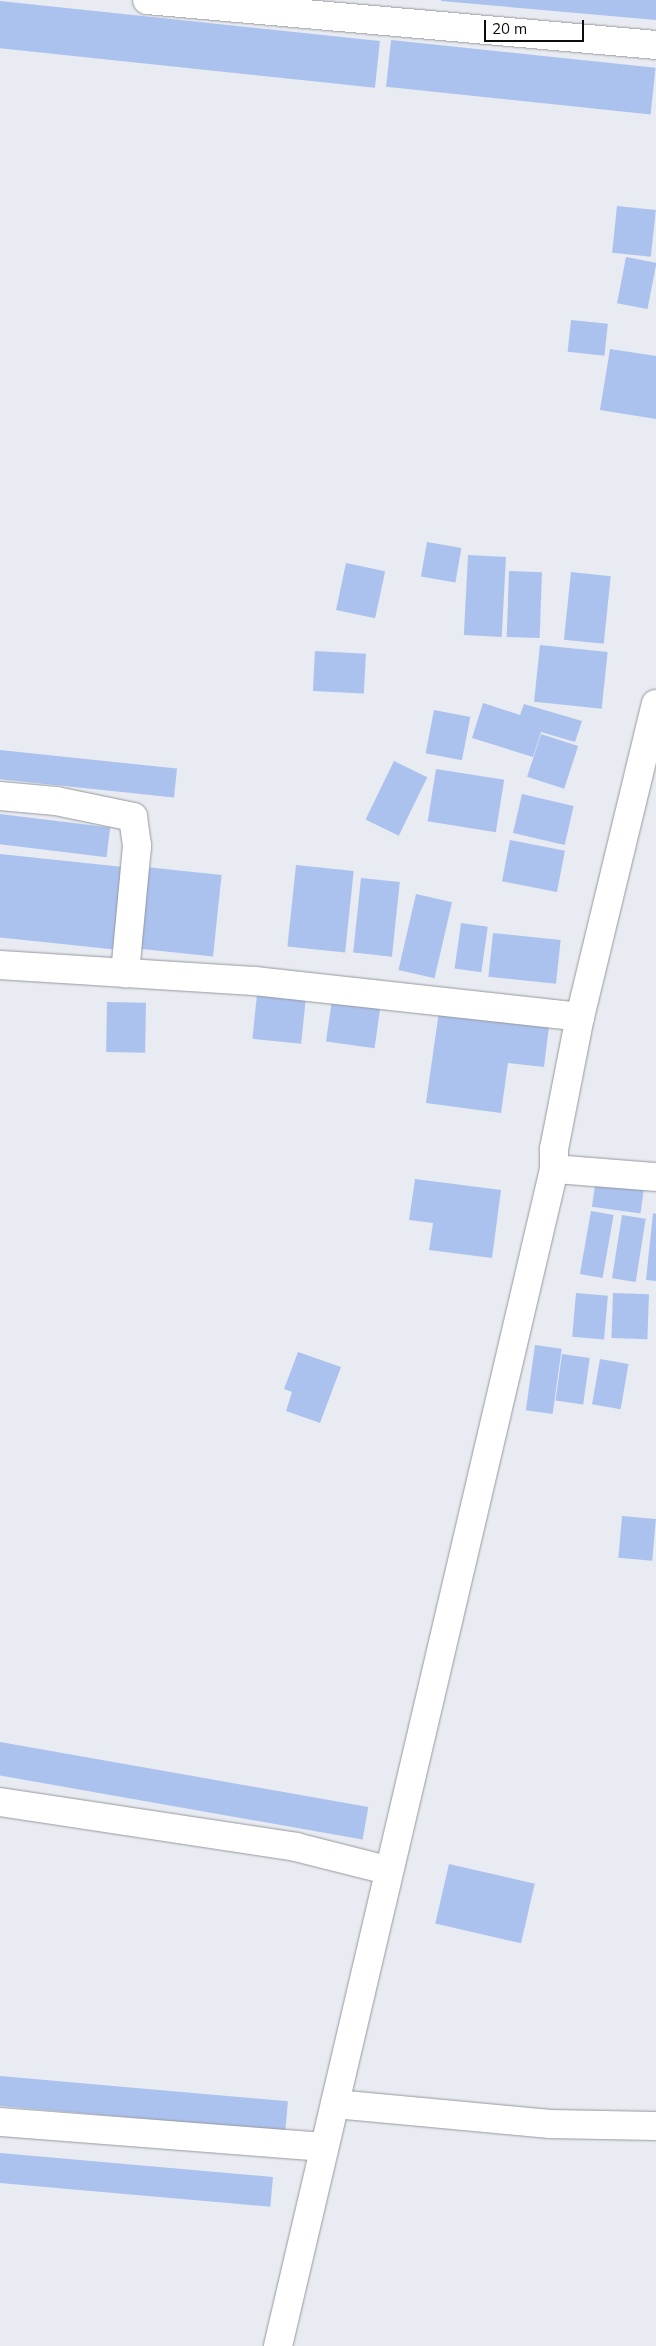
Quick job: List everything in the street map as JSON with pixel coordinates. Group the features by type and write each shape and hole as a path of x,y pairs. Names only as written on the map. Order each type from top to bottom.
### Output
{"street":[{"path":"147,0 656,45"},
{"path":"278,2346 387,1870 554,1169 554,1149 580,1017 656,704"},
{"path":"0,796 56,801 133,817 137,846 125,973"},
{"path":"0,964 386,993 580,1017"},
{"path":"554,1169 656,1177"},
{"path":"0,1802 296,1847 387,1870"},
{"path":"334,2104 550,2124 656,2126"},
{"path":"0,2122 323,2147"}],"building":[{"path":"656,0 656,20 441,1"},
{"path":"0,1 380,41 375,88 0,48"},
{"path":"391,40 656,68 651,115 386,87"},
{"path":"617,206 656,210 651,257 612,253"},
{"path":"626,257 656,263 647,309 617,303"},
{"path":"571,320 608,324 604,356 568,352"},
{"path":"610,349 656,356 656,419 600,410"},
{"path":"427,542 461,548 455,583 421,576"},
{"path":"468,555 506,557 502,637 464,635"},
{"path":"346,563 385,571 375,618 336,610"},
{"path":"509,571 542,572 540,638 507,637"},
{"path":"571,572 611,576 604,644 564,640"},
{"path":"540,645 608,652 602,709 534,702"},
{"path":"315,651 366,654 364,694 313,691"},
{"path":"483,703 520,715 524,704 582,721 575,742 541,732 533,757 472,738"},
{"path":"434,710 470,717 462,760 426,753"},
{"path":"541,734 578,746 564,789 527,777"},
{"path":"0,750 177,769 174,797 0,779"},
{"path":"394,761 427,777 399,836 366,819"},
{"path":"436,769 504,780 496,832 428,821"},
{"path":"522,794 574,806 565,845 513,833"},
{"path":"0,814 110,828 107,857 0,844"},
{"path":"510,840 565,851 557,892 502,881"},
{"path":"0,854 123,867 115,950 0,937"},
{"path":"296,865 354,871 345,953 287,947"},
{"path":"146,867 222,875 213,956 137,949"},
{"path":"361,878 400,882 392,957 353,953"},
{"path":"416,894 452,902 435,978 398,970"},
{"path":"461,923 488,927 481,972 455,969"},
{"path":"493,933 561,940 556,984 488,977"},
{"path":"258,985 307,990 301,1044 252,1039"},
{"path":"333,992 382,999 375,1048 326,1042"},
{"path":"107,1002 146,1003 145,1053 106,1052"},
{"path":"440,1004 550,1018 544,1067 508,1063 501,1113 426,1103"},
{"path":"596,1178 645,1185 640,1214 592,1207"},
{"path":"415,1179 501,1190 492,1258 429,1250 433,1223 409,1220"},
{"path":"591,1211 614,1215 603,1278 580,1274"},
{"path":"653,1213 656,1214 656,1281 646,1280"},
{"path":"622,1215 646,1219 636,1282 612,1278"},
{"path":"576,1293 608,1296 604,1340 572,1337"},
{"path":"613,1293 649,1294 647,1339 611,1338"},
{"path":"535,1345 562,1349 553,1414 526,1410"},
{"path":"298,1352 341,1367 320,1423 286,1411 292,1392 284,1389"},
{"path":"562,1354 590,1358 583,1404 555,1401"},
{"path":"600,1359 629,1364 621,1409 592,1404"},
{"path":"622,1516 656,1519 652,1561 618,1558"},
{"path":"0,1742 368,1807 363,1839 0,1776"},
{"path":"449,1864 535,1884 521,1943 435,1923"},
{"path":"0,2076 288,2101 285,2131 0,2106"},
{"path":"0,2153 273,2177 270,2207 0,2183"}]}
